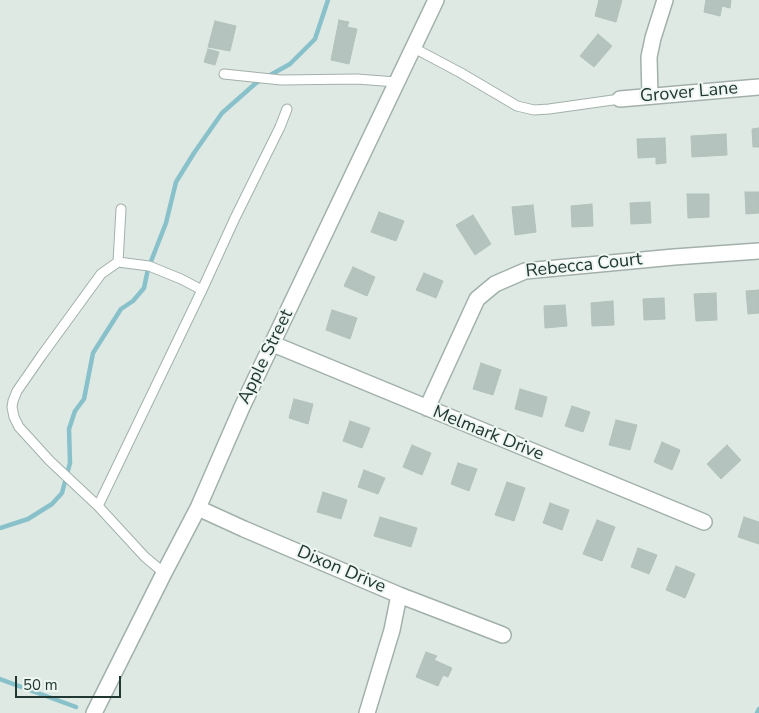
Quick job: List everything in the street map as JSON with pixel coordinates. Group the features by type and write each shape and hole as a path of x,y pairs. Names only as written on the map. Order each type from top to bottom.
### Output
{"street":[{"name":"Apple Street","path":"94,713 198,508 242,407 436,0"},
{"path":"650,96 649,57 665,0"},
{"name":"Grover Lane","path":"620,99 759,87"},
{"name":"Rebecca Court","path":"427,408 477,299 495,284 524,271 759,251"},
{"name":"Melmark Drive","path":"273,344 704,522"},
{"name":"Dixon Drive","path":"198,508 400,595 392,630 367,713"},
{"path":"400,595 503,635"}],"lane":[{"path":"414,48 517,106 534,110 549,109 620,99"},
{"path":"224,74 281,80 357,79 396,82"},
{"path":"98,506 287,109"},
{"path":"118,262 121,209"},
{"path":"164,573 145,557 98,506 50,461 19,427 12,407 17,391 96,281 118,262 149,266 202,290"}],"building":[{"path":"599,0 622,0 616,22 595,16"},
{"path":"706,0 731,0 730,8 722,6 720,16 704,12"},
{"path":"339,20 349,22 347,27 357,29 349,64 331,60"},
{"path":"215,21 236,26 230,51 208,47"},
{"path":"598,34 612,46 594,67 580,56"},
{"path":"208,49 219,52 215,65 204,62"},
{"path":"759,128 759,147 753,147 752,129"},
{"path":"726,134 727,155 692,157 691,136"},
{"path":"665,138 666,163 656,164 656,157 638,158 637,139"},
{"path":"745,192 759,192 759,213 746,214"},
{"path":"687,194 709,194 709,217 688,218"},
{"path":"650,202 651,223 631,224 630,203"},
{"path":"592,204 593,226 572,227 571,206"},
{"path":"533,205 536,232 515,235 512,207"},
{"path":"379,212 404,221 396,241 371,232"},
{"path":"473,215 491,244 475,255 456,225"},
{"path":"353,267 375,277 367,296 344,286"},
{"path":"424,273 443,281 436,298 416,290"},
{"path":"759,290 759,313 748,314 746,291"},
{"path":"716,293 717,320 696,321 694,294"},
{"path":"664,298 665,319 644,320 643,299"},
{"path":"613,301 614,325 592,326 591,303"},
{"path":"565,305 567,326 545,328 544,306"},
{"path":"332,310 357,318 350,339 326,330"},
{"path":"481,363 501,370 493,395 473,389"},
{"path":"520,389 547,397 542,417 515,409"},
{"path":"294,399 313,404 308,424 289,418"},
{"path":"572,406 590,412 583,432 565,426"},
{"path":"616,420 637,425 630,450 609,445"},
{"path":"350,421 370,428 362,448 343,441"},
{"path":"662,442 680,450 672,470 654,462"},
{"path":"412,445 431,453 422,475 403,467"},
{"path":"727,445 741,460 721,479 707,464"},
{"path":"458,463 477,469 469,491 451,484"},
{"path":"364,470 385,478 378,494 358,487"},
{"path":"507,482 525,488 514,521 495,515"},
{"path":"323,492 347,500 341,519 317,512"},
{"path":"550,503 569,510 562,530 543,523"},
{"path":"380,517 417,528 411,547 374,536"},
{"path":"744,517 759,522 759,544 738,537"},
{"path":"597,520 615,527 602,561 583,554"},
{"path":"638,548 657,555 649,574 631,567"},
{"path":"676,566 695,574 685,598 666,590"},
{"path":"426,652 437,656 434,660 452,668 448,677 443,675 438,686 416,677"}],"waterway":[{"path":"0,528 28,519 52,504 62,493 70,463 69,429 75,411 84,399 93,353 121,309 133,301 144,288 148,269 166,223 176,182 222,113 256,83 290,64 315,39 328,0"},
{"path":"0,679 76,707"},
{"path":"757,713 759,709"}]}
